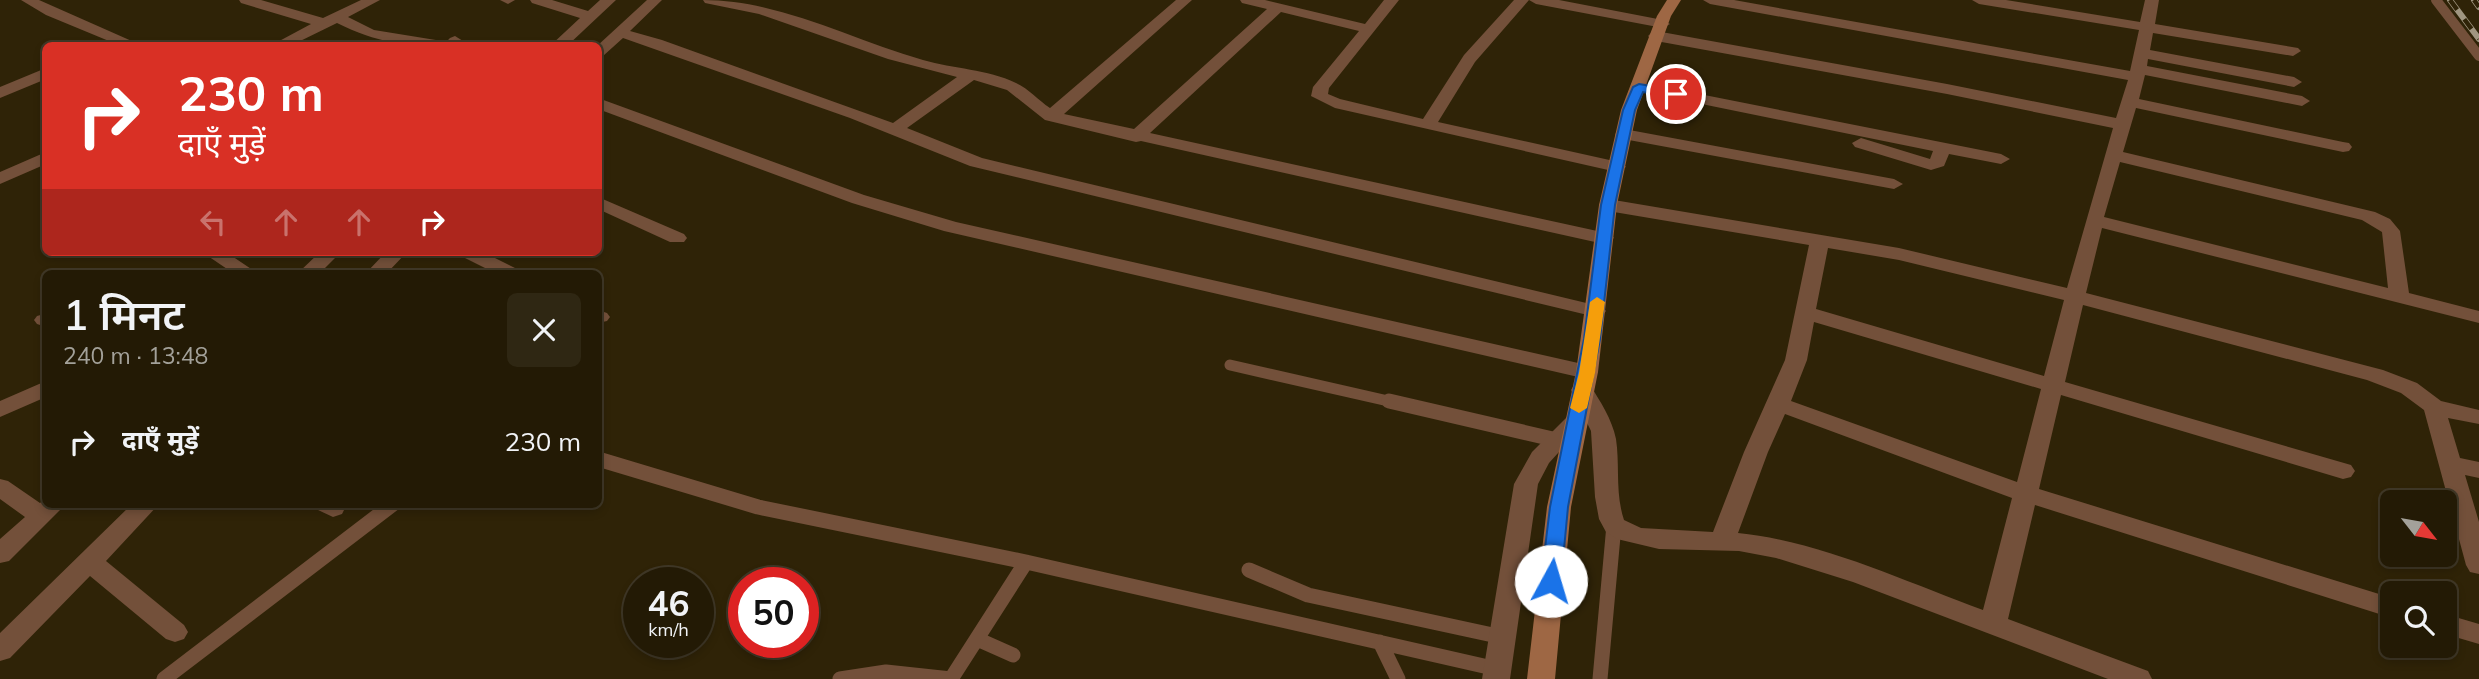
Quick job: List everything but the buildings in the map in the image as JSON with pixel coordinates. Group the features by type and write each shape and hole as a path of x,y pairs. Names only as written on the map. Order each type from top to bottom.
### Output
{"main road":[{"path":"1541,679 1559,507 1585,381 1608,205 1629,110 1664,16 1674,0"}],"street":[{"path":"28,0 111,42"},
{"path":"246,0 330,20 370,34 437,42"},
{"path":"286,42 373,0"},
{"path":"537,0 590,16"},
{"path":"561,42 609,0"},
{"path":"602,50 655,0"},
{"path":"710,0 749,6 919,64 1014,87 1051,116 1136,137 1604,237"},
{"path":"1051,116 1185,0"},
{"path":"1247,0 1367,29"},
{"path":"1392,0 1321,87 1319,96 1335,103 1616,167"},
{"path":"1428,125 1448,86 1465,61 1522,0"},
{"path":"1536,0 1660,30 2124,125"},
{"path":"1710,0 2139,66 2294,82"},
{"path":"1979,0 2293,51"},
{"path":"1993,624 2094,220 2130,102 2152,0"},
{"path":"1136,137 1277,8"},
{"path":"621,33 657,43 895,129 945,152 976,162 1596,311"},
{"path":"2139,66 2302,101"},
{"path":"1,91 42,75"},
{"path":"895,129 970,75"},
{"path":"1639,87 1776,115 1931,165 1938,162 1943,148 2001,159"},
{"path":"2130,102 2343,147"},
{"path":"602,104 858,199 951,227 1585,381 1603,435 1608,512 1614,525 1626,534 1642,539 1723,539 1794,554 1993,624 2138,679"},
{"path":"1624,134 1894,184"},
{"path":"2114,155 2368,216 2383,223 2391,231 2399,297"},
{"path":"0,179 42,159"},
{"path":"602,204 677,238"},
{"path":"1608,205 1820,240 1973,270 2375,375 2409,388 2434,407 2479,417"},
{"path":"2094,220 2479,317"},
{"path":"1723,539 1756,452 1796,360 1820,240"},
{"path":"219,256 242,270"},
{"path":"311,270 327,256"},
{"path":"379,270 393,256"},
{"path":"476,256 504,270"},
{"path":"1807,313 2343,471"},
{"path":"0,410 42,390"},
{"path":"1779,404 2026,494 2380,604"},
{"path":"2434,407 2450,464 2472,520 2479,565"},
{"path":"1496,674 1526,484 1540,458 1576,421"},
{"path":"2450,464 2479,470"},
{"path":"0,487 42,508"},
{"path":"0,650 142,508"},
{"path":"0,554 47,510"},
{"path":"89,561 175,632"},
{"path":"2457,628 2479,635"}],"lane":[{"path":"2437,0 2479,55"},
{"path":"1230,365 1557,440"},
{"path":"602,460 758,507 1026,562 1380,642 1496,674"},
{"path":"164,679 388,508"},
{"path":"1600,679 1614,525"},
{"path":"840,679 886,672 951,679 1026,562"},
{"path":"1249,570 1308,595 1502,637"},
{"path":"977,639 1013,655"},
{"path":"1380,642 1398,679"}],"railway":[{"path":"2450,0 2479,39"},
{"path":"2474,0 2479,7"}],"slow traffic":[{"path":"1579,408 1597,302"}],"route":[{"path":"1551,581 1559,507 1587,373 1608,205 1629,110 1639,87 1676,94"}]}
